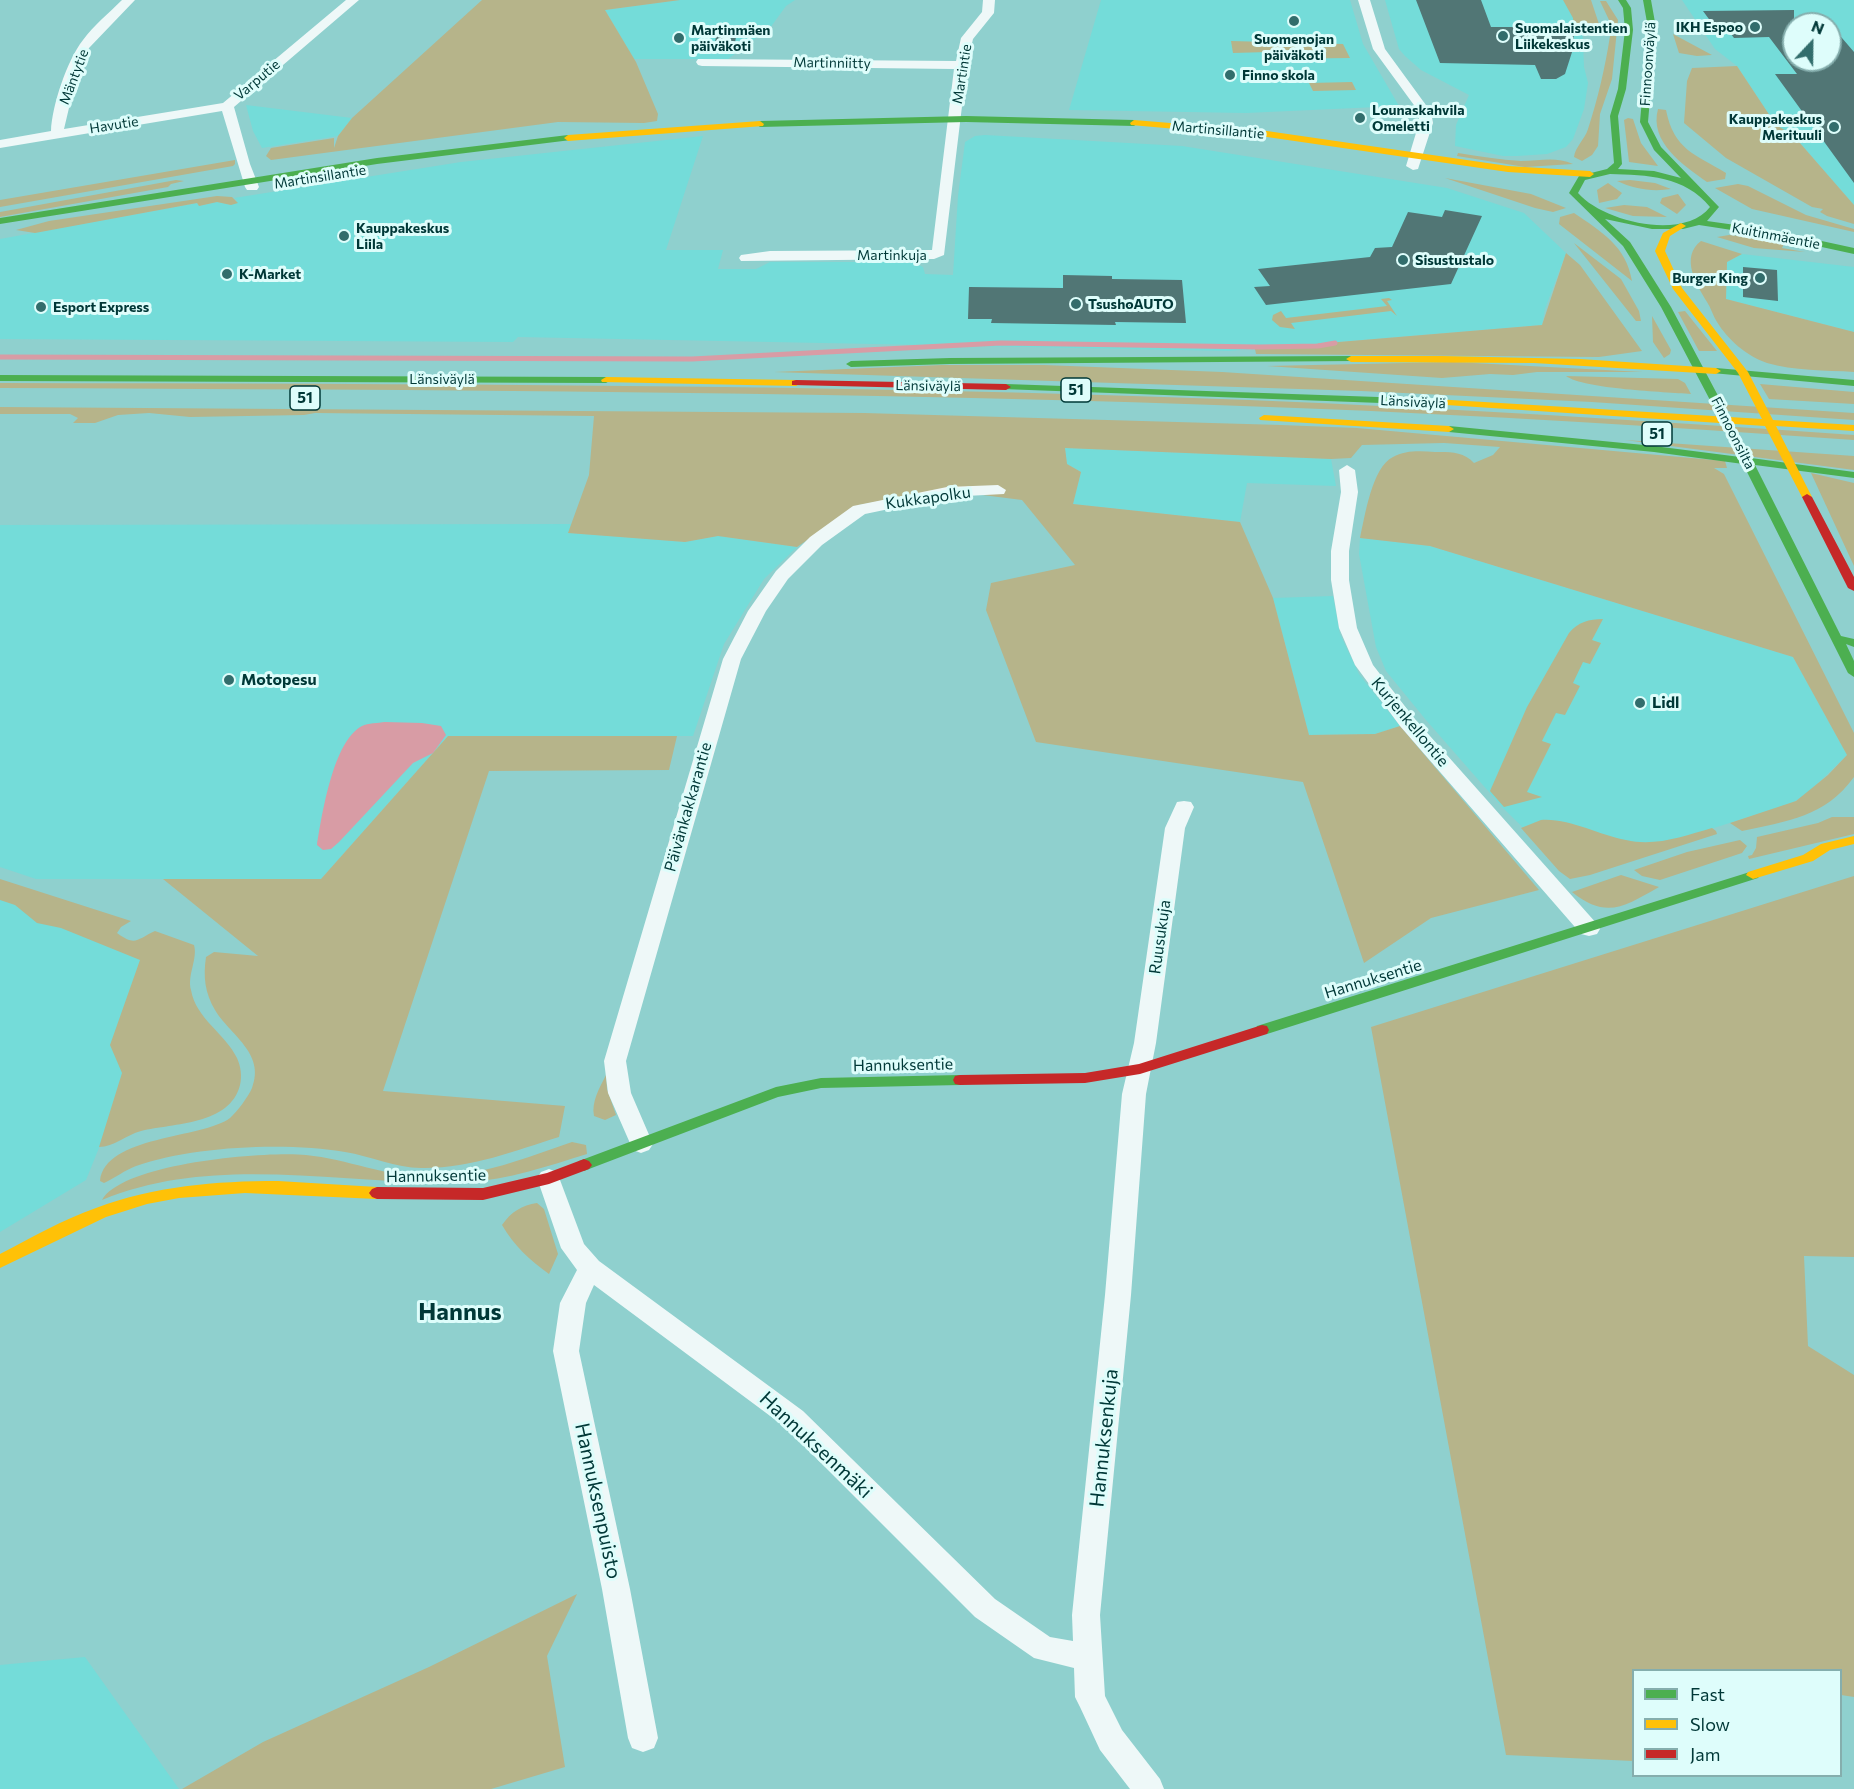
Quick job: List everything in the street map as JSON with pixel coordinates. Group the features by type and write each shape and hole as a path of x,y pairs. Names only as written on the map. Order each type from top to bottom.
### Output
{"main road":[{"name":"Finnoonväylä","path":"1610,171 1618,164 1619,157 1614,116 1622,89 1629,30 1627,9 1622,0"},
{"name":"Finnoonväylä","path":"1647,0 1652,28 1644,122 1647,133 1664,158 1712,199"},
{"name":"Martinsillantie","path":"0,221 251,184 612,138 641,132 753,124 844,122 954,122 1213,139 1414,161 1512,178 1595,162 1610,171 1644,173 1692,184"},
{"path":"1575,198 1573,193 1576,182 1595,162 1604,142 1614,129"},
{"name":"Martinsillantie","path":"0,228 251,184"},
{"path":"1555,192 1575,198 1589,209 1608,218 1641,226 1681,226 1697,222 1713,211 1712,199"},
{"name":"Kuitinmäentie","path":"1712,199 1729,208"},
{"name":"Finnoonsilta","path":"1589,209 1615,231 1636,255 1710,388 1854,673"},
{"name":"Kuitinmäentie","path":"1759,217 1854,239"},
{"name":"Kuitinmäentie","path":"1697,222 1854,251"},
{"path":"1681,226 1666,235 1660,245 1660,251 1678,289 1743,372 1745,398 1797,477 1854,588"},
{"path":"1691,238 1707,232 1791,238"},
{"path":"1678,289 1684,276 1682,265"},
{"path":"836,364 1469,357 1743,372 1854,383"},
{"path":"1080,362 1301,374"},
{"path":"298,378 371,372 663,371 744,368"},
{"name":"Länsiväylä","path":"0,378 708,381 1188,392 1519,407 1854,428"},
{"path":"1699,399 1745,398 1771,404"},
{"name":"Länsiväylä","path":"1628,432 1480,423 1249,416 1459,430 1631,447 1854,476"},
{"path":"1723,439 1794,443"},
{"path":"1838,639 1854,637"},
{"path":"1838,639 1854,643"},
{"name":"Hannuksentie","path":"0,1262 69,1226 114,1207 152,1196 241,1185 294,1186 400,1195 483,1194 549,1178 776,1092 821,1083 1036,1081 1085,1078 1140,1069 1590,929 1808,858 1826,847 1854,840"},
{"name":"Hannuksentie","path":"1808,858 1842,858"}],"street":[{"name":"Mäntytie","path":"58,134 59,115 82,49 93,34 129,0"},
{"name":"Varputie","path":"251,184 227,106 353,0"},
{"name":"Martintie","path":"954,122 961,64 967,38 988,13 989,0"},
{"path":"1364,0 1379,49 1425,111 1426,123 1414,161"},
{"name":"Martinniitty","path":"702,62 961,64"},
{"name":"Havutie","path":"0,144 227,106"},
{"name":"Martinkuja","path":"746,258 770,255 934,255 939,252 954,122"},
{"name":"Kurjenkellontie","path":"1347,470 1352,489 1340,552 1343,598 1348,628 1359,656 1382,690 1493,822 1590,929"},
{"name":"Kukkapolku","path":"859,510 947,492 998,490"},
{"name":"Päivänkakkarantie","path":"641,1144 618,1092 614,1077 615,1061 732,659 757,611 782,575 816,541 859,510"},
{"name":"Ruusukuja","path":"1140,1069 1175,828 1184,807"},
{"name":"Hannuksenkuja","path":"1140,1069 1134,1094 1118,1295 1086,1615 1090,1697 1111,1740 1149,1789"},
{"name":"Hannuksenmäki","path":"549,1178 573,1248 590,1268 794,1419 985,1608 1044,1649 1087,1657"},
{"name":"Hannuksenpuisto","path":"590,1268 573,1303 566,1351 616,1589 643,1738"}],"shaded area":[{"path":"482,0 680,0 605,10 636,62 658,114 657,121 644,123 558,122 271,160 266,156 271,148 334,138 334,148 338,136 352,118"},
{"path":"680,0 795,0 786,6 770,28 728,59 634,59 605,10"},
{"name":"Finno skola","path":"1101,0 1350,0 1363,44 1399,106 1246,113 1069,110"},
{"path":"1385,0 1572,0 1582,20 1584,67 1588,83 1584,109 1573,139 1566,147 1547,154 1517,156 1503,156 1455,146 1456,125 1469,95 1421,70 1405,56 1399,49"},
{"path":"1563,0 1591,0 1601,30 1574,30 1573,18"},
{"path":"1682,0 1854,0 1854,205 1793,135 1776,125 1737,66 1715,49"},
{"path":"1600,1 1606,1 1618,20 1617,34 1609,33 1609,20"},
{"path":"1673,34 1712,55 1697,56 1679,53"},
{"path":"1610,36 1616,36 1612,79 1600,114 1598,146 1592,155 1582,161 1574,157 1587,133"},
{"path":"1231,41 1343,44 1350,58 1271,59 1268,52 1233,53"},
{"path":"1737,66 1776,125 1793,135 1854,205 1854,224 1827,216 1820,212 1823,209 1812,207 1726,158 1684,123 1687,81 1692,68"},
{"path":"1352,82 1356,90 1313,91 1309,83"},
{"path":"246,105 352,118 338,136 262,148 253,131"},
{"path":"1658,109 1666,110 1674,134 1680,143 1726,173 1725,179 1707,182 1670,151 1658,132"},
{"path":"1633,119 1641,143 1658,166 1629,162 1624,120"},
{"path":"703,136 666,250 723,250 718,269 756,269 770,262 912,262 923,267 925,274 953,275 958,196 965,142 975,136 1182,146 1447,188 1524,213 1566,253 1545,309 1542,325 1229,351 518,337 513,342 0,339 0,239 198,203 199,206 217,202 231,205 237,200 234,198 461,162"},
{"path":"1458,153 1521,161 1554,160 1573,164 1525,167 1457,156"},
{"path":"235,160 233,166 0,207 0,200"},
{"path":"1445,178 1531,194 1566,208 1553,212 1535,208"},
{"path":"176,180 184,181 168,187 0,217 0,212"},
{"path":"1617,181 1655,183 1671,189 1643,189"},
{"path":"1608,183 1622,193 1617,199 1599,203 1597,190"},
{"path":"1738,184 1748,186 1806,215 1854,229 1854,232 1752,209 1715,188"},
{"path":"1678,194 1686,205 1677,214 1660,203 1662,198"},
{"path":"217,196 232,197 238,203 231,205 217,202 199,206 197,203 35,233 16,230 49,221"},
{"path":"1624,205 1647,207 1667,217 1633,216 1605,208"},
{"path":"1574,213 1603,234 1618,249 1629,269 1632,281 1559,224 1560,217"},
{"path":"1729,235 1753,237 1784,244 1782,248 1805,252 1754,248 1717,237"},
{"path":"1701,241 1742,254 1727,262 1726,299 1854,332 1854,372 1777,366 1752,356 1739,347 1717,322 1692,271 1692,255 1695,247"},
{"path":"1574,243 1621,279 1639,311 1641,321 1636,321"},
{"path":"1566,253 1580,265 1642,351 1599,357 1256,354 1255,349 1542,325"},
{"path":"1742,254 1854,267 1854,332 1726,299 1727,262"},
{"path":"1381,299 1392,300 1387,301 1397,316 1391,311 1291,323 1295,329 1280,327 1272,320 1273,315 1281,311 1286,318 1387,306"},
{"path":"1685,311 1717,351 1699,351 1678,312"},
{"path":"1652,316 1671,350 1670,354 1664,358 1653,342"},
{"path":"1454,362 1643,372 1537,372 1442,378 1267,366"},
{"path":"942,365 1044,365 1222,372 1854,413 1854,420 1592,402 1361,391 774,372"},
{"path":"1566,376 1678,379 1685,383 1691,394 1607,387"},
{"path":"0,383 624,386 1093,395 1325,403 1552,415 1854,435 1854,440 1436,414 1134,402 648,392 0,388"},
{"path":"1760,384 1854,392 1854,404 1769,399"},
{"path":"0,407 864,413 1281,425 1357,428 1725,461 1727,468 1714,468 1724,474 1854,733 1854,777 1831,801 1818,809 1790,820 1742,831 1730,823 1796,801 1828,775 1847,755 1793,657 1430,546 1360,538 1375,481 1386,462 1393,457 1413,452 1451,452 1461,454 1474,463 1493,455 1500,447 1444,443 1362,445 1351,458 1331,459 1065,448 1067,464 1081,472 1073,504 1240,522 1273,598 1309,735 1375,734 1400,726 1539,890 1431,918 1364,963 1303,782 1036,742 986,610 991,583 1075,565 1022,500 943,490 859,505 797,547 718,536 685,542 568,533 589,475 594,416 315,413 190,417 149,413 118,415 95,423 73,423 78,418 70,414 0,414"},
{"path":"1625,440 1854,456 1854,470"},
{"path":"1065,448 1331,459 1336,486 1247,483 1240,522 1073,504 1081,472 1067,464"},
{"path":"1811,473 1854,483 1854,566"},
{"path":"571,524 569,533 685,542 718,536 797,547 764,579 724,644 693,736 448,736 321,879 36,879 0,867 0,525"},
{"path":"1360,538 1430,546 1793,657 1847,755 1808,793 1792,803 1570,874 1503,808 1386,671 1376,647 1359,554"},
{"path":"1333,596 1340,634 1359,674 1400,726 1375,734 1309,735 1273,598"},
{"path":"1603,619 1592,640 1601,643 1590,664 1583,662 1573,683 1580,686 1565,715 1556,713 1542,741 1551,744 1527,792 1542,797 1504,807 1490,791 1527,707 1569,633 1584,622"},
{"path":"385,722 441,726 446,735 433,753 413,763 339,842 331,849 323,850 317,845 322,816 330,780 343,747 352,734 362,726"},
{"path":"448,736 677,736 669,770 489,771 383,1091 565,1106 559,1137 491,1158 439,1168 402,1166 322,1149 268,1147 211,1150 159,1159 132,1168 104,1183 100,1181 106,1166 118,1155 136,1146 217,1125 230,1118 248,1096 255,1076 250,1054 221,1019 212,1004 207,991 205,971 206,957 214,952 258,956 163,879 321,879"},
{"path":"1832,817 1854,817 1854,834 1749,859 1748,856 1752,855 1756,848 1757,837 1818,823"},
{"path":"1541,820 1573,824 1615,838 1637,842 1669,840 1712,828 1717,834 1590,875 1570,879 1559,871 1521,828"},
{"path":"1740,840 1747,846 1742,853 1660,880 1642,876 1634,870 1687,852"},
{"path":"1621,875 1659,887 1626,904 1606,908 1584,901 1572,892"},
{"path":"1854,876 1854,1257 1804,1256 1808,1346 1854,1375 1854,1697 1842,1695 1842,1669 1632,1669 1632,1761 1506,1755 1371,1027"},
{"path":"0,879 131,921 121,927 117,933 128,940 136,940 155,931 194,945 195,956 190,984 194,1000 205,1018 232,1049 240,1068 240,1085 234,1098 225,1108 199,1120 141,1131 110,1145 99,1147 122,1073 110,1045 140,960 61,928 37,923 15,905 0,900"},
{"path":"0,891 145,956 132,1066 86,1180 0,1232"},
{"path":"606,1075 607,1089 616,1115 605,1120 594,1116 593,1111"},
{"path":"572,1142 586,1145 587,1154 528,1172 482,1181 421,1182 237,1175 191,1178 146,1186 102,1200 115,1187 137,1177 165,1168 196,1162 260,1155 306,1155 400,1175 450,1176 485,1170"},
{"path":"537,1203 544,1209 558,1254 549,1274 523,1252 502,1225 517,1210"},
{"path":"577,1594 547,1656 565,1767 491,1789 182,1789 263,1742 429,1667"},
{"path":"85,1657 179,1789 0,1789 0,1665"}],"building":[{"name":"Suomalaistentien Liikekeskus","path":"1416,0 1481,0 1491,27 1527,27 1529,31 1574,32 1573,49 1565,74 1556,79 1541,79 1535,65 1440,63"},
{"name":"Kauppakeskus Merituuli","path":"1794,10 1794,12 1782,12 1782,54 1769,37 1734,38 1728,30 1717,30 1703,11"},
{"path":"718,26 738,26 734,48 714,48"},
{"name":"Kauppakeskus Merituuli","path":"1842,38 1854,52 1854,183 1775,74 1797,74 1795,72 1842,72"},
{"name":"Sisustustalo","path":"1445,210 1482,216 1451,284 1266,305 1254,287 1270,286 1258,269 1370,257 1375,248 1392,247 1408,212 1442,217"},
{"name":"Burger King","path":"1743,267 1777,270 1778,301 1743,297"},
{"name":"TsushoAUTO","path":"1063,275 1112,276 1112,279 1182,280 1186,323 1115,322 1116,325 991,323 992,319 968,319 969,287 1063,288"}],"waterway":[{"path":"0,357 692,359 1001,343 1259,347 1318,346 1335,343"}],"traffic: fast":[{"path":"1610,171 1618,164 1614,116 1622,89 1629,30 1627,8 1622,0"},
{"path":"1647,0 1652,28 1644,122 1657,148 1692,184"},
{"path":"760,124 966,119 1134,123"},
{"path":"0,221 377,161 568,138"},
{"path":"1610,171 1654,174 1682,181 1695,187 1715,207 1706,218 1683,226 1652,227 1609,217 1587,207 1573,193 1582,178 1610,171"},
{"path":"1589,209 1627,244 1666,307 1753,472 1854,673"},
{"path":"1697,222 1771,233 1854,251"},
{"path":"851,364 950,361 1351,359"},
{"path":"1716,371 1854,383"},
{"path":"0,378 606,380"},
{"path":"1006,387 1435,402"},
{"path":"1449,429 1654,449 1854,475"},
{"path":"1838,639 1854,643"},
{"path":"1262,1030 1753,875"},
{"path":"584,1165 776,1092 821,1083 960,1080"}],"traffic: slow":[{"path":"1134,123 1267,134 1508,169 1590,174"},
{"path":"568,138 760,124"},
{"path":"1681,226 1666,235 1660,251 1678,289 1743,372 1807,497"},
{"path":"1351,359 1534,360 1716,371"},
{"path":"606,380 796,383"},
{"path":"1435,402 1854,428"},
{"path":"1264,418 1449,429"},
{"path":"1753,875 1808,858 1826,847 1854,840"},
{"path":"0,1262 100,1212 147,1198 179,1192 212,1188 278,1187 377,1193"}],"traffic: jam":[{"path":"796,383 1006,387"},
{"path":"1807,497 1854,588"},
{"path":"960,1080 1085,1078 1140,1069 1262,1030"},
{"path":"377,1193 483,1194 549,1178 584,1165"}],"place":[{"name":"Suomenojan päiväkoti","path":"1294,21"},
{"name":"IKH Espoo","path":"1755,27"},
{"name":"Suomalaistentien Liikekeskus","path":"1503,36"},
{"name":"Martinmäen päiväkoti","path":"679,38"},
{"name":"Finno skola","path":"1230,75"},
{"name":"Lounaskahvila Omeletti","path":"1360,118"},
{"name":"Kauppakeskus Merituuli","path":"1834,127"},
{"name":"Kauppakeskus Liila","path":"344,236"},
{"name":"Sisustustalo","path":"1403,260"},
{"name":"K-Market","path":"227,274"},
{"name":"Burger King","path":"1760,278"},
{"name":"TsushoAUTO","path":"1076,304"},
{"name":"Esport Express","path":"41,307"},
{"name":"Motopesu","path":"229,680"},
{"name":"Lidl","path":"1640,703"}],"district":[{"name":"Hannus","path":"460,1312"}]}
